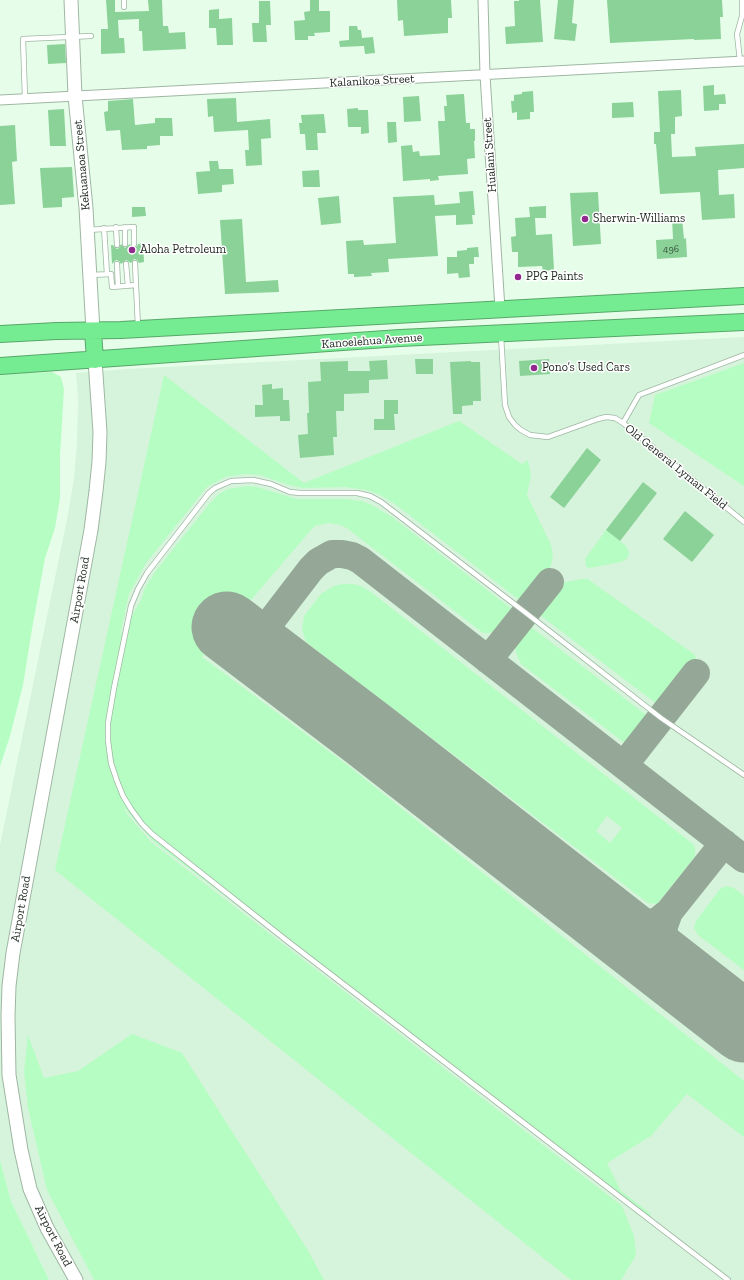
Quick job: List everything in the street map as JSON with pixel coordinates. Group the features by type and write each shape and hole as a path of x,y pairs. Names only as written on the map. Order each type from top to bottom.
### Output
{"highway":[{"name":"Kanoelehua Avenue","path":"0,334 138,330 744,296"},
{"name":"Kanoelehua Avenue","path":"0,366 400,338 744,322"},
{"path":"93,331 95,360"}],"street":[{"name":"Kekuanaoa Street","path":"71,0 75,96 93,331"},
{"name":"Hualani Street","path":"483,0 484,75 500,309"},
{"name":"Kalanikoa Street","path":"0,100 742,61"},
{"name":"Airport Road","path":"76,1280 47,1228 30,1189 21,1150 9,1075 8,1016 9,986 13,953 91,530 99,462 100,432 95,360"}],"lane":[{"path":"124,0 124,7"},
{"path":"742,0 742,16 737,34 742,61"},
{"path":"25,98 23,39 91,36"},
{"path":"86,230 134,226 134,244"},
{"path":"116,227 116,245"},
{"path":"125,227 126,244"},
{"path":"104,228 107,274"},
{"path":"135,263 138,330"},
{"path":"117,264 118,286"},
{"path":"126,264 128,286"},
{"path":"89,275 111,274 112,287 136,286"},
{"name":"Old General Lyman Field","path":"501,334 506,405 510,417 515,425 521,430 530,435 548,437 598,419 606,417 615,418 744,522"},
{"path":"623,423 640,395 744,356"},
{"path":"728,1280 292,944 152,834 142,824 131,809 123,796 117,781 111,763 108,741 108,723 131,606 147,573 215,488 231,481 253,480 271,484 290,492 357,493 370,496 381,502 661,718 744,775"}],"shaded area":[{"path":"744,337 744,1280 49,1280 11,1201 0,1160 0,845 68,514 74,478 78,398 76,373 127,369"}],"green space":[{"path":"744,363 744,486 649,423 655,395"},
{"path":"52,372 61,377 64,389 60,456 60,498 55,528 45,558 23,685 10,736 0,766 0,374"},
{"path":"164,375 304,483 459,421 522,464 528,460 531,475 527,495 551,545 553,555 551,566 546,575 523,603 395,504 378,494 366,490 345,487 303,488 260,475 246,474 225,477 207,487 146,563 129,594 120,636 155,572 210,503 219,494 228,489 247,486 257,487 297,499 345,499 362,501 372,505 392,517 517,613 507,626 501,630 483,633 348,529 341,525 328,523 315,526 311,530 202,657 346,764 744,1081 744,1137 687,1094 651,1136 607,1163 621,1191 651,1214 648,1221 153,841 123,807 127,814 151,842 622,1206 634,1236 636,1255 621,1280 571,1280 55,870"},
{"path":"606,530 626,546 629,553 628,557 621,562 589,568 586,566 585,559"},
{"path":"588,579 694,654 697,661 695,664 657,704 536,612 549,594 561,583"},
{"path":"353,584 361,586 371,592 693,844 695,848 695,857 657,904 648,903 306,642 302,630 304,616 321,594 334,586","holes":["607,816 622,828 610,843 596,831"]},
{"path":"527,624 649,717 629,743 626,744 521,664 516,653 516,638"},
{"path":"726,886 734,888 744,896 744,970 698,935 694,928 696,921 720,889"},
{"path":"132,1034 182,1053 307,1249 324,1280 94,1280 47,1190 28,1108 24,1072 28,1035 44,1078 78,1071"},
{"path":"0,1160 11,1201 49,1280 0,1280"}],"building":[{"path":"106,0 115,0 115,12 149,11 148,0 162,0 163,26 168,26 169,33 185,32 186,49 143,51 142,31 139,31 139,19 118,20 119,38 124,38 125,53 101,54 101,29 108,29"},
{"path":"310,0 319,0 319,11 330,11 330,32 314,33 315,36 308,36 308,40 295,40 294,21 305,20 304,12 310,11"},
{"path":"397,0 451,0 452,18 448,18 448,33 404,36 403,20 398,21"},
{"path":"540,0 543,42 506,44 505,27 515,26 514,1"},
{"path":"558,0 574,0 572,23 577,24 575,41 554,39"},
{"path":"607,0 722,0 723,17 720,17 721,39 610,43"},
{"path":"259,1 270,1 271,25 266,25 267,42 253,42 252,23 259,23"},
{"path":"219,9 219,19 232,18 233,45 217,45 216,28 209,28 209,10"},
{"path":"349,26 357,26 358,30 361,30 362,38 373,37 375,53 365,54 364,46 340,47 339,41 349,40"},
{"path":"65,44 66,63 48,64 47,45"},
{"path":"714,85 714,95 725,94 726,104 719,104 719,110 704,111 703,86"},
{"path":"681,90 682,116 675,117 675,134 671,134 672,157 696,156 695,147 744,144 744,168 718,170 719,195 734,194 735,218 702,220 700,192 660,194 656,144 654,144 654,132 660,132 658,91"},
{"path":"533,91 534,112 530,112 530,119 517,120 517,112 512,113 511,101 514,101 514,95 522,94 522,92"},
{"path":"464,94 466,123 470,123 470,129 475,129 475,158 467,159 468,174 438,176 439,180 430,181 430,179 403,181 401,146 412,145 413,152 419,151 420,156 440,155 438,121 445,121 444,106 447,106 446,95"},
{"path":"419,96 421,121 404,122 403,97"},
{"path":"236,98 237,122 270,119 271,138 261,139 262,165 246,166 245,150 249,150 248,130 214,132 213,116 208,117 207,99"},
{"path":"133,99 135,125 155,123 155,118 172,118 173,136 160,136 160,145 147,146 147,149 122,150 120,130 106,131 104,112 108,111 108,101"},
{"path":"633,102 634,117 612,118 612,103"},
{"path":"358,108 358,110 368,110 369,133 361,134 361,127 348,127 347,109"},
{"path":"64,109 66,146 50,146 48,110"},
{"path":"324,114 326,133 317,133 318,150 306,150 305,134 300,134 299,123 302,123 301,115"},
{"path":"387,122 396,122 397,142 388,143"},
{"path":"15,125 17,161 12,162 15,204 0,205 0,126"},
{"path":"209,161 218,161 219,169 233,169 234,184 222,185 222,192 198,194 196,172 210,171"},
{"path":"72,167 74,197 62,198 62,207 43,208 40,168"},
{"path":"319,170 320,187 303,187 302,171"},
{"path":"473,191 475,215 472,215 473,224 456,225 456,215 435,216 438,256 388,259 389,272 371,273 372,276 354,277 354,274 348,274 346,241 363,240 364,245 396,243 393,197 434,195 435,205 460,203 459,192"},
{"name":"Sherwin-Williams","path":"598,192 601,244 573,246 570,193"},
{"path":"339,196 341,223 321,225 318,198"},
{"path":"546,206 546,218 535,218 536,235 552,234 554,270 543,271 542,266 518,267 518,252 512,252 511,237 516,236 515,218 530,217 529,207"},
{"path":"132,207 145,207 146,216 132,217"},
{"path":"672,218 682,218 684,239 686,238 687,257 657,259 656,240 673,239"},
{"path":"242,219 246,282 278,280 279,292 225,294 220,220"},
{"path":"143,243 144,262 139,263 134,259 131,263 126,260 121,264 116,260 112,264 111,245 117,249 121,244 125,248 130,244 134,248 138,244"},
{"path":"478,247 479,257 474,257 474,264 469,264 470,277 459,278 458,273 447,274 447,257 457,257 457,251"},
{"path":"415,359 433,359 433,374 416,374"},
{"name":"Pono’s Used Cars","path":"549,359 550,374 520,376 519,361"},
{"path":"387,360 388,379 369,380 369,393 344,394 344,411 336,411 337,437 333,437 334,455 300,458 298,435 308,434 308,382 321,381 320,362 348,361 348,371 370,371 369,361"},
{"path":"450,362 480,362 481,401 473,401 473,405 462,406 462,414 453,414"},
{"path":"272,384 272,389 283,388 283,400 289,400 290,421 280,421 280,416 255,417 255,405 263,405 262,385"},
{"path":"384,400 398,400 398,414 394,414 395,430 374,430 374,419 384,419"},
{"path":"587,448 601,460 564,508 550,497"},
{"path":"643,482 657,493 620,541 606,530"},
{"path":"685,511 714,535 692,562 663,539"}],"taxiway":[{"path":"252,646 318,562 332,554 352,556 360,560 744,859"},
{"path":"488,660 550,582"},
{"path":"624,765 696,673"},
{"path":"690,985 669,960 663,943 664,926 669,912 724,843"},
{"path":"601,916 623,925 645,926 659,920 669,912"}],"runway":[{"path":"227,627 368,734 744,1027"}],"place":[{"name":"Sherwin-Williams","path":"585,219"},
{"name":"Aloha Petroleum","path":"132,250"},
{"name":"PPG Paints","path":"518,277"},
{"name":"Pono’s Used Cars","path":"534,368"}]}
